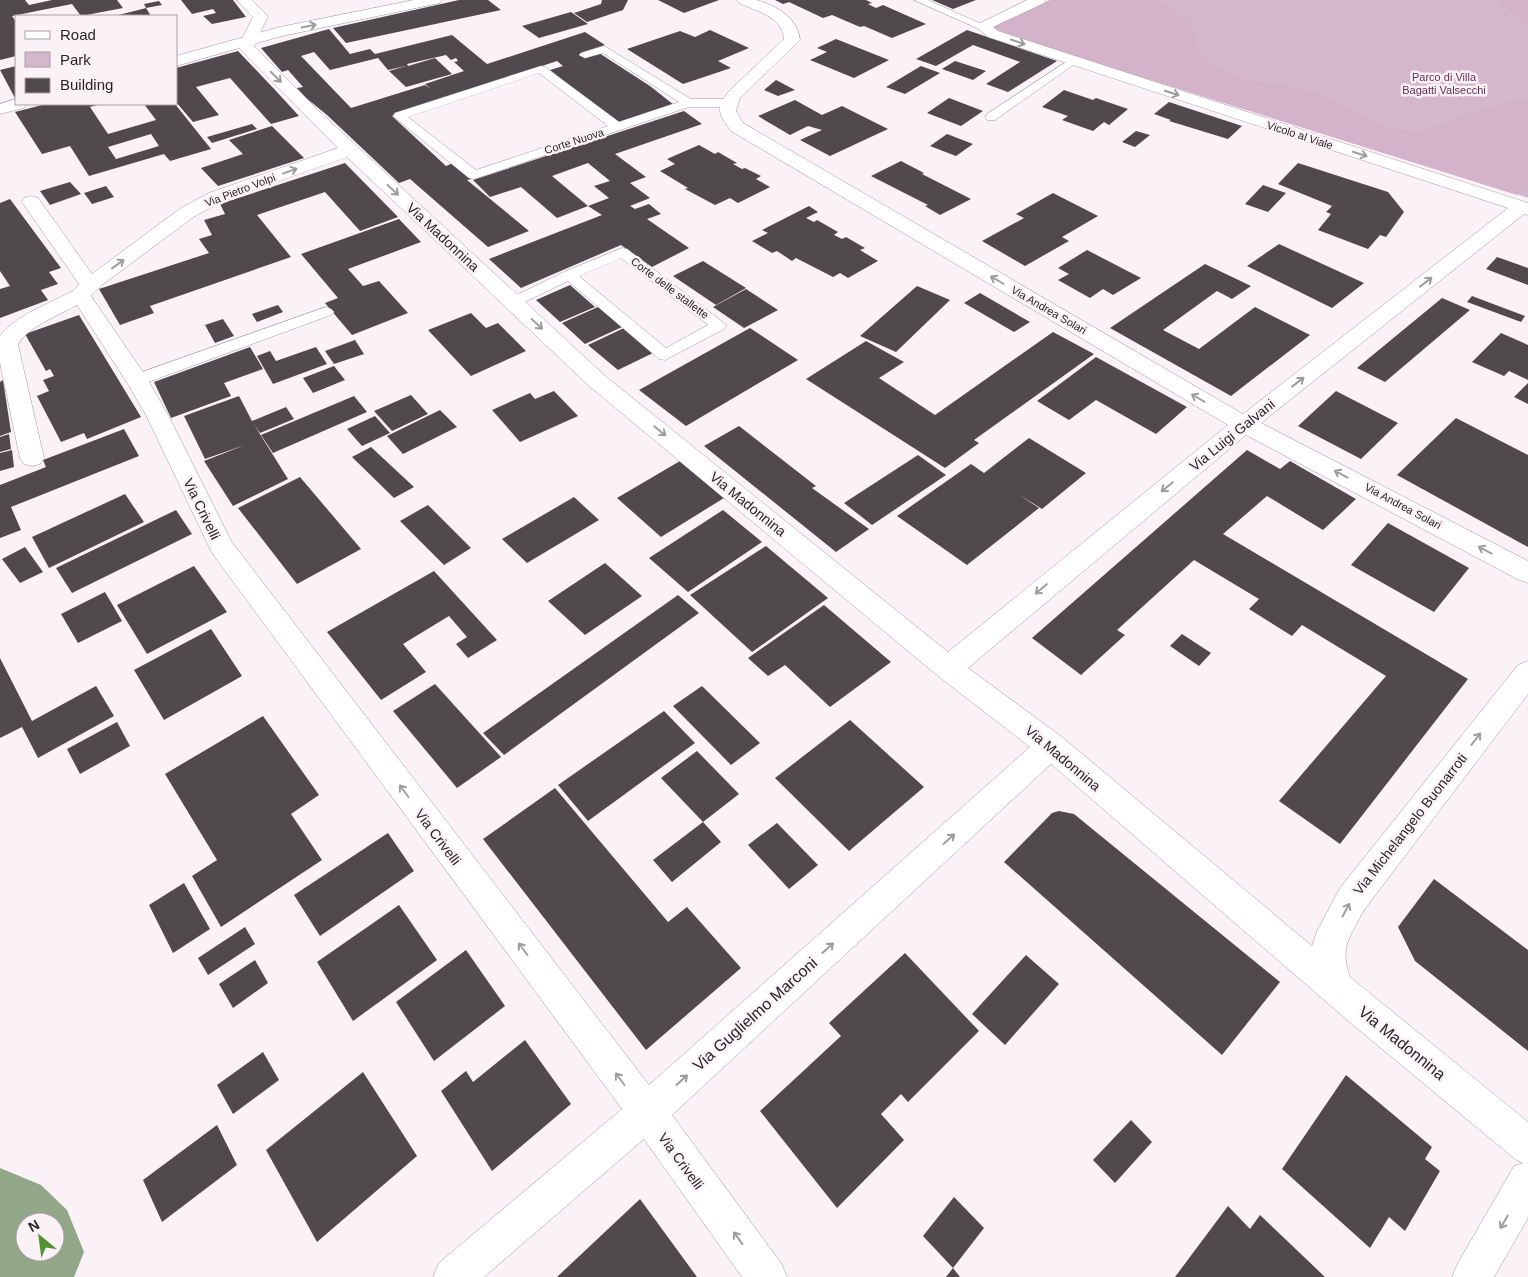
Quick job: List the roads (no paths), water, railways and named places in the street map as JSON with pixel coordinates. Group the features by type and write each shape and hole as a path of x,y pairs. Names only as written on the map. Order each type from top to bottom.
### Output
{"street":[{"path":"244,0 280,32"},
{"path":"178,60 280,32 435,0"},
{"path":"728,103 792,40 793,32 789,24 782,18 744,0"},
{"path":"983,27 1039,0"},
{"path":"248,41 260,16"},
{"name":"Vicolo al Viale","path":"983,27 993,34 1524,208"},
{"name":"Via Madonnina","path":"248,41 246,47 596,380 948,668 1051,746 1336,988 1528,1146"},
{"name":"Via Andrea Solari","path":"728,103 726,110 729,118 737,127 1229,416 1528,573"},
{"name":"Via Pietro Volpi","path":"32,458 7,345 10,337 83,282 188,212 216,198 347,142"},
{"name":"Via Crivelli","path":"31,202 83,282 156,415 221,546 767,1277"},
{"name":"Via Luigi Galvani","path":"948,668 1102,539 1524,208"},
{"name":"Via Michelangelo Buonarroti","path":"1336,988 1327,961 1332,936 1352,899 1528,673"},
{"name":"Via Guglielmo Marconi","path":"453,1277 646,1113 1051,746"},
{"path":"1277,938 1291,943 1332,936"},
{"path":"1472,1277 1528,1180"}],"lane":[{"name":"Vicolo al Viale","path":"918,0 983,27"},
{"path":"585,55 604,49 688,102"},
{"path":"991,117 1072,60"},
{"path":"541,69 559,64"},
{"name":"Corte Nuova","path":"541,69 617,127 474,175 401,121 399,116 541,69"},
{"path":"617,127 688,102 728,103"},
{"name":"Corte delle stallette","path":"622,252 719,326 665,355 569,275 622,252"},
{"path":"513,302 569,275"},
{"path":"136,380 326,312"}],"waterway":[{"path":"0,1226 15,1242"}],"park label":[{"name":"Parco di Villa Bagatti Valsecchi","path":"1444,83"}]}
